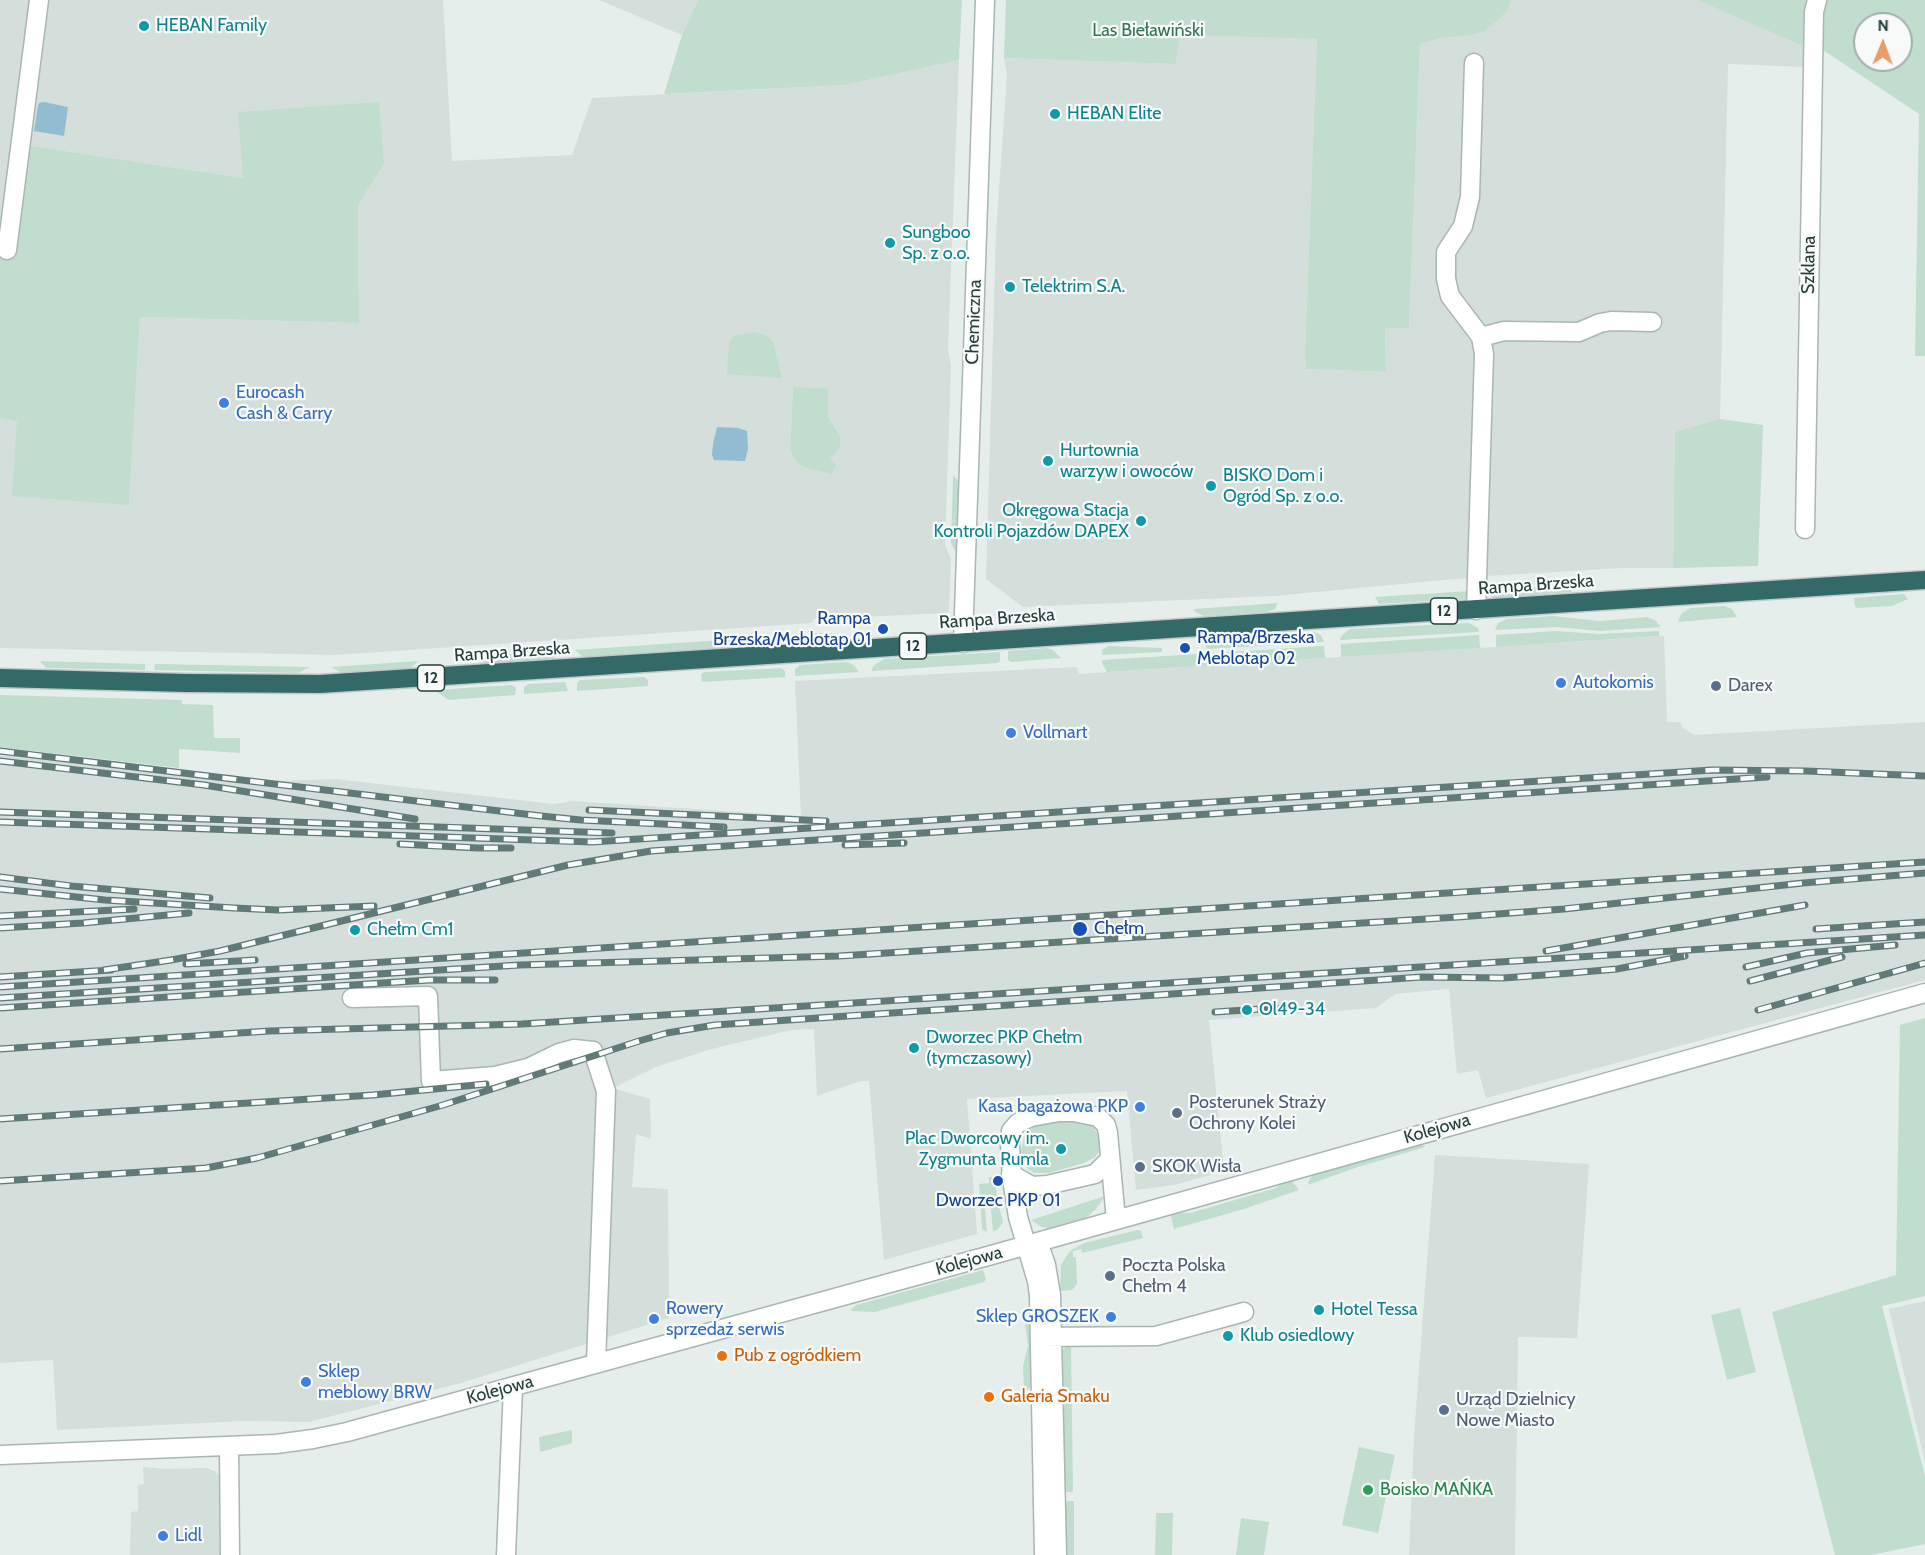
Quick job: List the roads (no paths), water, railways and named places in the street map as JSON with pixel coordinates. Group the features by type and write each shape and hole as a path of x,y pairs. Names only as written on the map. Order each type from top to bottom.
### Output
{"highway":[{"name":"Rampa Brzeska","path":"0,678 196,684 320,684 1925,580"}],"street":[{"path":"7,250 39,0"},
{"name":"Chemiczna","path":"963,643 985,0"},
{"name":"Szklana","path":"1805,529 1814,12 1817,0"},
{"path":"1474,63 1470,197 1463,226 1446,252 1446,279 1450,296 1481,337 1484,354 1476,610"},
{"path":"1481,337 1504,331 1579,332 1611,321 1652,322"},
{"name":"Kolejowa","path":"0,1455 229,1446 313,1439 347,1432 1033,1244 1925,993"},
{"path":"352,998 428,996 431,1081 495,1076 528,1068 559,1053 574,1049 593,1051 606,1091 597,1364"},
{"path":"1057,1555 1046,1337 1033,1244 1018,1216 1011,1174 1011,1131 1018,1123 1046,1113 1074,1112 1098,1118 1106,1125 1116,1220"},
{"path":"1011,1174 1032,1186 1047,1185 1095,1174 1110,1159"},
{"path":"1046,1337 1156,1336 1245,1312"},
{"path":"1044,1555 1046,1337"},
{"path":"506,1555 513,1387"},
{"path":"229,1446 230,1555"}],"water":[{"path":"39,103 68,107 64,136 34,131"},
{"path":"717,427 747,431 748,449 745,461 714,460 713,444"}],"railway":[{"path":"0,751 541,816 724,827"},
{"path":"0,761 204,785 415,819"},
{"path":"0,822 592,842 1712,770 1925,776"},
{"path":"104,970 220,951 568,865 651,851 1767,777"},
{"path":"589,810 826,821"},
{"path":"0,812 612,833"},
{"path":"845,845 904,843"},
{"path":"400,844 511,848"},
{"path":"0,987 1925,862"},
{"path":"0,998 519,965 839,956 1458,917 1564,909 1803,883 1925,873"},
{"path":"0,877 71,886 210,898"},
{"path":"0,889 105,900 234,908 278,910 374,906"},
{"path":"1546,951 1805,905"},
{"path":"0,916 134,909"},
{"path":"0,928 189,913"},
{"path":"1816,929 1925,922"},
{"path":"0,1049 269,1031 522,1024 1925,935"},
{"path":"1746,967 1807,953 1895,945"},
{"path":"0,1181 206,1168 257,1158 443,1105 639,1041 667,1033 715,1025 1422,977 1503,978 1617,969 1685,956"},
{"path":"1750,981 1842,957"},
{"path":"186,964 255,960"},
{"path":"1758,1010 1925,963"},
{"path":"0,977 111,970"},
{"path":"0,1008 429,980 495,980"},
{"path":"1215,1012 1277,1008"},
{"path":"0,1119 373,1095 486,1084"}],"place":[{"name":"HEBAN Family","path":"144,26"},
{"name":"HEBAN Elite","path":"1055,114"},
{"name":"Sungboo Sp. z o.o.","path":"890,243"},
{"name":"Telektrim S.A.","path":"1010,287"},
{"name":"Eurocash Cash & Carry","path":"224,403"},
{"name":"Hurtownia warzyw i owoców","path":"1048,461"},
{"name":"BISKO Dom i Ogród Sp. z o.o.","path":"1211,486"},
{"name":"Okręgowa Stacja Kontroli Pojazdów DAPEX","path":"1141,521"},
{"name":"Rampa Brzeska/Meblotap 01","path":"883,629"},
{"name":"Rampa/Brzeska Meblotap 02","path":"1185,648"},
{"name":"Autokomis","path":"1561,683"},
{"name":"Darex","path":"1716,686"},
{"name":"Vollmart","path":"1011,733"},
{"name":"Chełm","path":"1080,929"},
{"name":"Chełm Cm1","path":"355,930"},
{"name":"Ol49-34","path":"1247,1010"},
{"name":"Dworzec PKP Chełm (tymczasowy)","path":"914,1048"},
{"name":"Kasa bagażowa PKP","path":"1140,1107"},
{"name":"Posterunek Straży Ochrony Kolei","path":"1177,1113"},
{"name":"Plac Dworcowy im. Zygmunta Rumla","path":"1061,1149"},
{"name":"SKOK Wisła","path":"1140,1167"},
{"name":"Dworzec PKP 01","path":"998,1181"},
{"name":"Poczta Polska Chełm 4","path":"1110,1276"},
{"name":"Hotel Tessa","path":"1319,1310"},
{"name":"Sklep GROSZEK","path":"1111,1317"},
{"name":"Rowery sprzedaż serwis","path":"654,1319"},
{"name":"Klub osiedlowy","path":"1228,1336"},
{"name":"Pub z ogródkiem","path":"722,1356"},
{"name":"Sklep meblowy BRW","path":"306,1382"},
{"name":"Galeria Smaku","path":"989,1397"},
{"name":"Urząd Dzielnicy Nowe Miasto","path":"1444,1410"},
{"name":"Boisko MAŃKA","path":"1368,1490"},
{"name":"Lidl","path":"163,1536"}],"park label":[{"name":"Las Bieławiński","path":"1148,31"}]}
